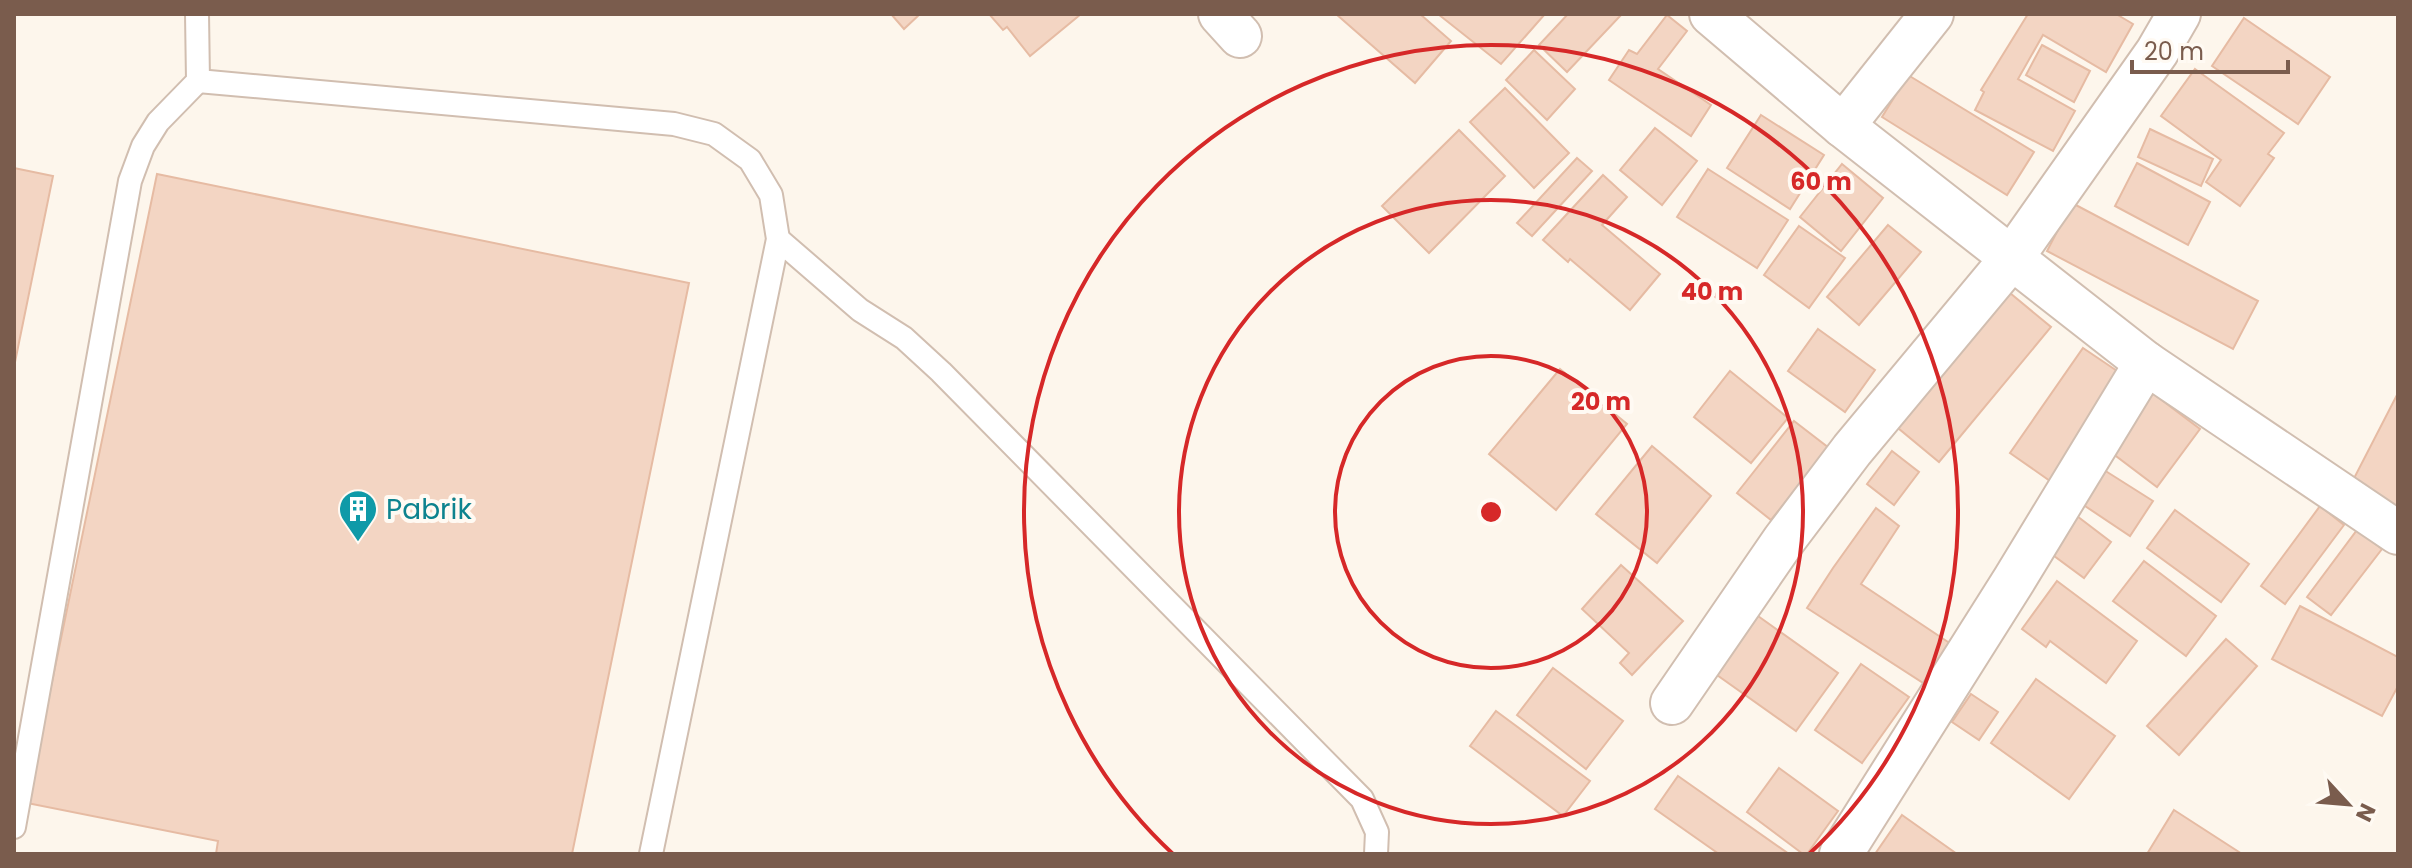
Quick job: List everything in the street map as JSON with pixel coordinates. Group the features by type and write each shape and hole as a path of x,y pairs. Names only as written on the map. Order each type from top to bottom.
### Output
{"street":[{"path":"1711,14 1843,126 2146,363 2398,533"},
{"path":"1843,126 1932,14"},
{"path":"1672,703 1784,540 1852,450 2011,259 2157,52 2179,14"},
{"path":"1841,854 2146,363"}],"lane":[{"path":"14,827 130,181 143,146 158,122 198,81 197,14"},
{"path":"198,81 674,124 714,134 750,160 771,195 778,239 651,854"},
{"path":"778,239 860,310 904,338 941,372 1362,799 1377,832 1376,854"}],"building":[{"path":"891,14 920,14 904,29"},
{"path":"989,14 1081,14 1030,56 1007,27 1003,30"},
{"path":"1336,14 1420,14 1451,41 1415,83"},
{"path":"1438,14 1545,14 1501,64"},
{"path":"1568,14 1622,14 1567,72 1539,45"},
{"path":"2028,14 2116,14 2133,24 2106,72 2043,35 2018,79 2075,111 2053,151 1975,110 1984,92 1981,90"},
{"path":"1667,15 1687,31 1658,69 1711,105 1691,136 1609,80 1629,50 1637,54"},
{"path":"2244,18 2330,77 2298,124 2212,66"},
{"path":"2042,45 2090,71 2074,102 2026,75"},
{"path":"1534,50 1575,89 1547,120 1506,80"},
{"path":"2195,69 2284,133 2268,154 2274,158 2240,206 2206,182 2221,160 2161,116"},
{"path":"1908,75 2034,152 2007,195 1882,117"},
{"path":"1505,88 1569,153 1534,188 1470,122"},
{"path":"1761,115 1824,155 1790,209 1727,168"},
{"path":"1655,128 1697,161 1662,205 1620,170"},
{"path":"2150,129 2213,159 2201,186 2138,157"},
{"path":"1459,130 1505,176 1429,253 1382,206"},
{"path":"1577,158 1592,171 1532,236 1517,223"},
{"path":"2137,163 2210,202 2188,245 2115,206"},
{"path":"1842,164 1883,198 1841,251 1800,217"},
{"path":"14,168 53,176 14,367"},
{"path":"1708,169 1788,220 1757,268 1677,217"},
{"name":"Pabrik","path":"157,174 689,283 572,854 216,854 218,841 27,803"},
{"path":"1603,175 1627,197 1602,225 1660,274 1630,310 1543,240"},
{"path":"2072,203 2258,301 2233,349 2047,251"},
{"path":"1888,225 1921,252 1859,325 1827,297"},
{"path":"1799,226 1845,258 1809,308 1764,275"},
{"path":"2010,293 2051,327 1939,462 1898,428"},
{"path":"1818,329 1875,370 1845,412 1788,371"},
{"path":"2083,348 2126,377 2053,483 2010,453"},
{"path":"1560,369 1627,424 1556,510 1489,454"},
{"path":"1730,371 1788,418 1751,463 1694,417"},
{"path":"2151,392 2200,429 2157,487 2108,450"},
{"path":"2398,393 2398,512 2350,486"},
{"path":"1794,421 1829,448 1771,520 1737,493"},
{"path":"1652,446 1711,496 1657,563 1596,514"},
{"path":"1892,451 1919,472 1894,505 1867,484"},
{"path":"2104,470 2153,501 2130,536 2082,504"},
{"path":"2320,506 2344,525 2285,604 2261,586"},
{"path":"1876,508 1899,526 1861,584 1957,648 1931,688 1807,608"},
{"path":"2175,510 2249,564 2221,602 2147,548"},
{"path":"2073,513 2111,542 2084,578 2046,550"},
{"path":"2357,530 2382,549 2331,615 2307,597"},
{"path":"2144,561 2216,616 2186,656 2113,601"},
{"path":"1621,565 1683,621 1632,675 1620,663 1629,653 1582,609"},
{"path":"2057,581 2137,641 2106,683 2050,641 2046,647 2022,629"},
{"path":"2300,606 2398,657 2398,686 2382,716 2272,659"},
{"path":"1758,616 1838,673 1796,731 1717,675"},
{"path":"2226,639 2257,666 2179,755 2147,726"},
{"path":"1861,664 1909,697 1862,763 1815,730"},
{"path":"1553,668 1623,721 1586,769 1517,715"},
{"path":"2036,679 2115,736 2069,799 1991,743"},
{"path":"1971,694 1998,712 1979,740 1952,722"},
{"path":"1496,711 1590,781 1563,816 1470,746"},
{"path":"1779,768 1838,811 1807,854 1747,812"},
{"path":"1678,776 1789,854 1719,854 1655,809"},
{"path":"2174,810 2242,854 2147,854"},
{"path":"1902,815 1957,854 1875,854"}],"place":[{"name":"Pabrik","path":"358,543"}]}
